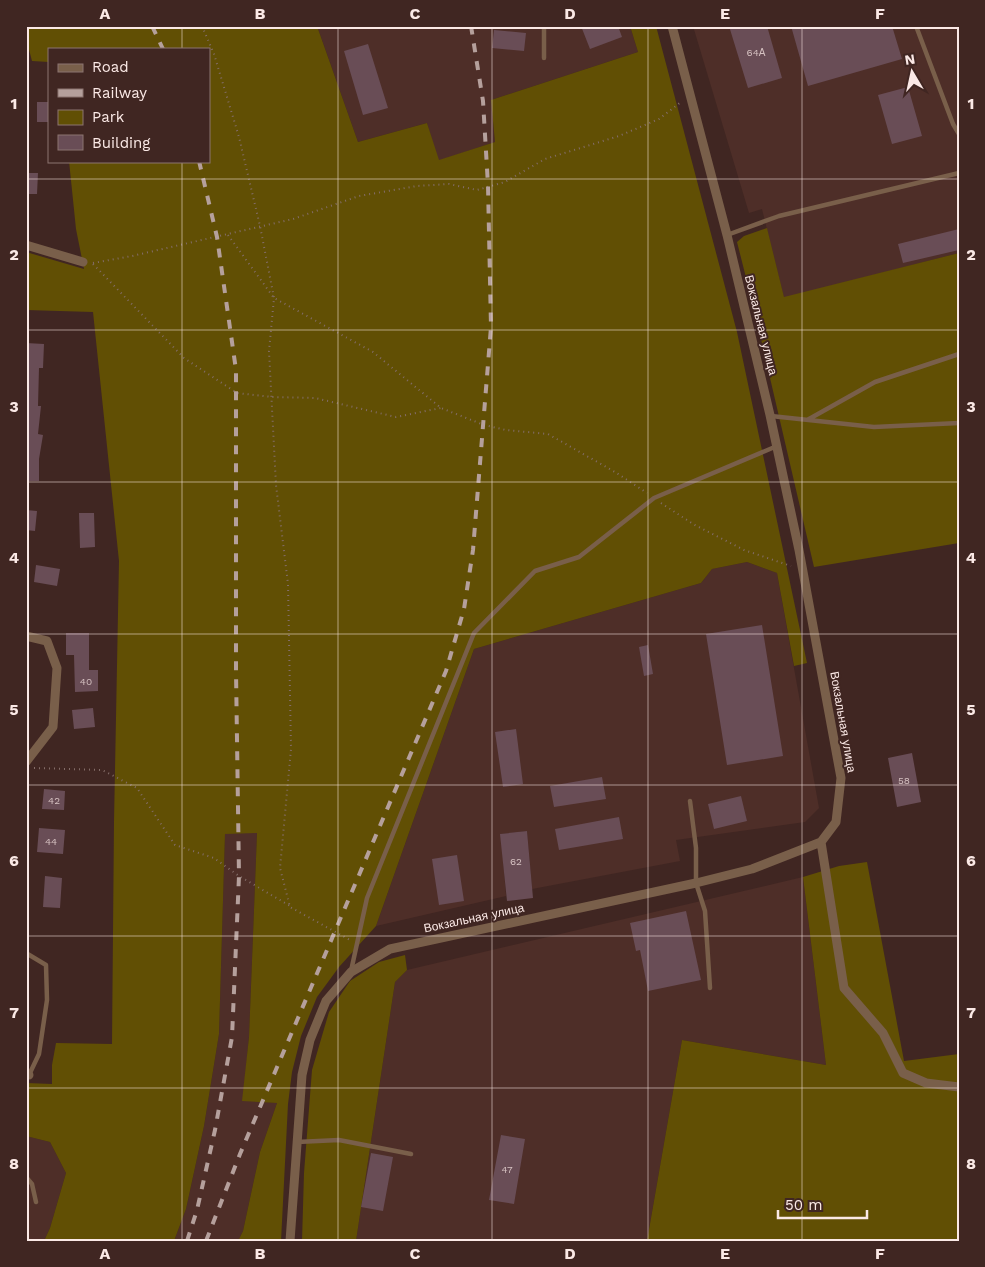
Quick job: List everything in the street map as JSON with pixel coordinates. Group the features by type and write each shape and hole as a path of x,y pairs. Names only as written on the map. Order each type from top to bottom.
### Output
{"street":[{"name":"Вокзальная улица","path":"290,1241 302,1076 310,1040 326,1000 351,972 390,949 696,883 752,868 821,842 836,822 841,778 803,569 777,446 727,235 672,26"},
{"path":"26,245 83,262"},
{"path":"26,636 47,641 57,668 53,727 26,762"},
{"path":"821,842 844,988 884,1033 903,1073 926,1083 959,1087"}],"lane":[{"path":"544,26 544,58"},
{"path":"916,26 953,124 959,134"},
{"path":"727,235 779,216 959,173"},
{"path":"808,420 875,382 959,354"},
{"path":"770,416 874,427 959,423"},
{"path":"351,972 367,898 474,633 535,571 579,557 654,498 777,446"},
{"path":"690,801 696,848 696,883 705,911 710,988"},
{"path":"26,953 46,964 47,1000 39,1054 28,1075"},
{"path":"297,1142 339,1140 411,1154"},
{"path":"26,1176 32,1184 36,1202"}],"path":[{"path":"202,26 214,54 240,137 274,298 269,351 276,485 288,584 291,749 280,868 290,906"},
{"path":"441,408 396,417 315,398 272,398 237,393 184,358 92,263 228,235 293,219 359,196 418,186 449,184 478,190 488,185 505,182 545,159 618,136 659,119 691,94"},
{"path":"228,235 274,298 373,352 441,408 484,425 506,430 548,434 615,472 693,524 744,550 803,569"},
{"path":"26,768 102,770 137,788 176,846 214,858 239,876 357,944"}],"shaded area":[{"path":"317,26 630,26 638,52 491,100 495,142 438,161 427,123 358,142"},
{"path":"693,26 959,26 959,253 784,298 762,209 749,213"},
{"path":"747,562 777,573 819,808 805,822 676,840 680,861 532,889 527,831 501,834 506,896 376,926 474,649 701,583 712,569"},
{"path":"225,833 257,833 249,1037 243,1100 277,1103 260,1152 243,1231 238,1241 174,1241 186,1209 204,1126 219,1034"},
{"path":"803,877 826,1065 682,1040 647,1241 356,1241 395,982 407,970"},
{"path":"26,1136 50,1142 66,1173 50,1228 44,1241 26,1241"}],"green space":[{"path":"26,26 317,26 358,142 427,123 439,160 495,142 491,100 638,52 630,26 656,26 737,332 807,663 794,666 777,573 747,562 712,569 701,583 474,649 376,926 339,967 317,997 301,1036 292,1072 288,1104 281,1241 238,1241 243,1231 260,1152 277,1103 242,1101 249,1037 257,833 225,834 219,1034 204,1126 186,1209 174,1241 44,1241 50,1228 66,1173 50,1142 26,1136 26,1083 52,1084 52,1065 56,1043 112,1044 119,561 93,312 26,310 26,252 84,269 76,229 69,162 210,162 210,48 48,48 48,62 32,61 26,38"},
{"path":"767,228 784,297 959,253 959,543 814,567 737,242 744,236"},
{"path":"867,862 904,1061 959,1054 959,1241 647,1241 682,1040 826,1065 803,877 839,866"},
{"path":"405,955 407,970 395,982 356,1241 302,1241 304,1173 312,1070 329,1012 350,981 379,962"}],"building":[{"path":"581,26 618,26 622,37 590,49"},
{"path":"729,26 767,26 782,78 748,88"},
{"path":"791,26 892,26 902,59 808,86"},
{"path":"494,30 526,33 524,51 492,48"},
{"path":"368,44 388,108 363,115 344,51"},
{"path":"908,87 922,136 892,144 878,95"},
{"path":"37,102 48,102 48,122 37,122"},
{"path":"26,173 38,173 37,194 26,194"},
{"path":"959,229 959,250 903,263 898,244"},
{"path":"26,343 44,344 43,368 39,368 38,406 41,406 38,434 43,435 39,459 39,481 26,481"},
{"path":"26,510 37,511 35,531 26,530"},
{"path":"79,513 94,513 95,547 80,548"},
{"path":"36,565 60,569 57,586 34,582"},
{"path":"762,625 783,756 727,765 706,634"},
{"path":"66,633 89,633 89,670 98,670 98,691 75,692 74,655 66,655"},
{"path":"648,645 653,674 644,676 639,647"},
{"path":"93,708 95,727 74,729 72,710"},
{"path":"516,729 523,784 503,787 495,732"},
{"path":"912,753 921,802 897,807 888,758"},
{"path":"602,777 606,799 554,807 550,786"},
{"path":"44,789 65,791 64,810 42,809"},
{"path":"741,796 747,821 714,829 708,804"},
{"path":"619,817 623,839 559,850 555,829"},
{"path":"39,828 65,830 63,854 37,852"},
{"path":"527,831 533,898 507,901 500,834"},
{"path":"457,855 464,901 439,905 432,859"},
{"path":"45,876 62,878 60,908 43,907"},
{"path":"686,911 701,980 648,991 640,950 636,951 630,923"},
{"path":"501,1135 525,1139 514,1204 489,1200"},
{"path":"371,1153 393,1157 383,1211 361,1207"}],"railway":[{"path":"152,26 163,48"},
{"path":"206,1241 240,1154 446,671 464,609 473,550 491,327 488,185 483,101 471,26"},
{"path":"187,1241 197,1210 215,1130 232,1037 239,876 236,671 236,370 217,237 199,162"}]}
